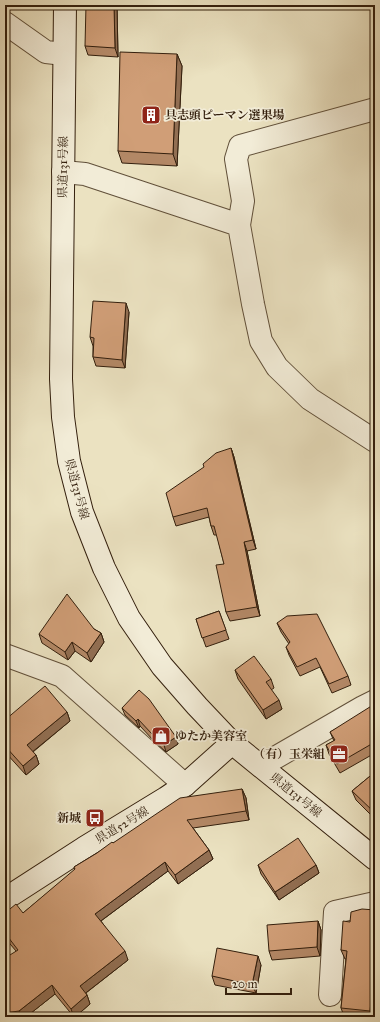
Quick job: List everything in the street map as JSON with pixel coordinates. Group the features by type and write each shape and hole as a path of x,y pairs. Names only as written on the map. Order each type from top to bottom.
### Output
{"main road":[{"name":"県道131号線","path":"65,5 61,379 69,461 82,512 104,568 129,618 162,666 196,706 232,743 375,859"},
{"path":"5,23 46,52 64,54"},
{"path":"375,109 240,146 236,159 243,202 239,225 261,341 277,367 310,399 375,441"},
{"path":"63,172 86,174 239,225"},
{"path":"5,655 62,676 185,785"},
{"path":"261,766 375,701"},
{"name":"県道52号線","path":"5,899 185,785 232,743"},
{"path":"330,994 336,912 375,904"}],"building":[{"path":"86,5 114,5 115,48 85,46"},
{"name":"具志頭ピーマン選果場","path":"120,52 177,54 173,154 118,151"},
{"path":"93,301 126,303 122,360 93,357 94,338 90,337"},
{"path":"231,448 253,540 244,542 257,607 226,612 216,565 224,564 214,526 211,526 207,508 173,517 166,493 204,467 203,464 216,453"},
{"path":"67,594 94,629 101,633 87,653 72,642 65,652 39,634"},
{"path":"219,611 226,630 202,638 196,619"},
{"path":"317,614 348,676 329,684 316,658 297,667 286,647 290,642 277,623 287,616"},
{"path":"254,656 271,679 266,682 279,700 263,710 235,670"},
{"path":"45,686 67,712 27,745 36,755 23,766 5,746 5,720"},
{"path":"139,690 149,699 176,737 164,745 138,719 136,721 122,708"},
{"path":"373,705 375,708 375,742 337,764 326,745 335,740 330,732"},
{"path":"375,772 375,811 374,812 352,791"},
{"path":"242,789 246,811 187,820 209,850 175,875 165,862 95,914 125,951 80,986 87,995 71,1009 52,985 19,1011 5,1013 5,958 18,950 5,933 5,913 16,904 23,913 75,869 74,867 180,798"},
{"path":"298,838 316,865 275,892 258,865"},
{"path":"362,909 375,910 375,972 370,1011 341,1008 347,951 341,950 343,921 350,922 351,912"},
{"path":"318,921 317,947 269,951 267,925"},
{"path":"217,948 258,956 252,985 212,976"}],"place":[{"name":"具志頭ピーマン選果場","path":"151,115"},
{"name":"ゆたか美容室","path":"161,736"},
{"name":"（有）玉栄組","path":"339,754"},
{"name":"新城","path":"95,818"}]}
